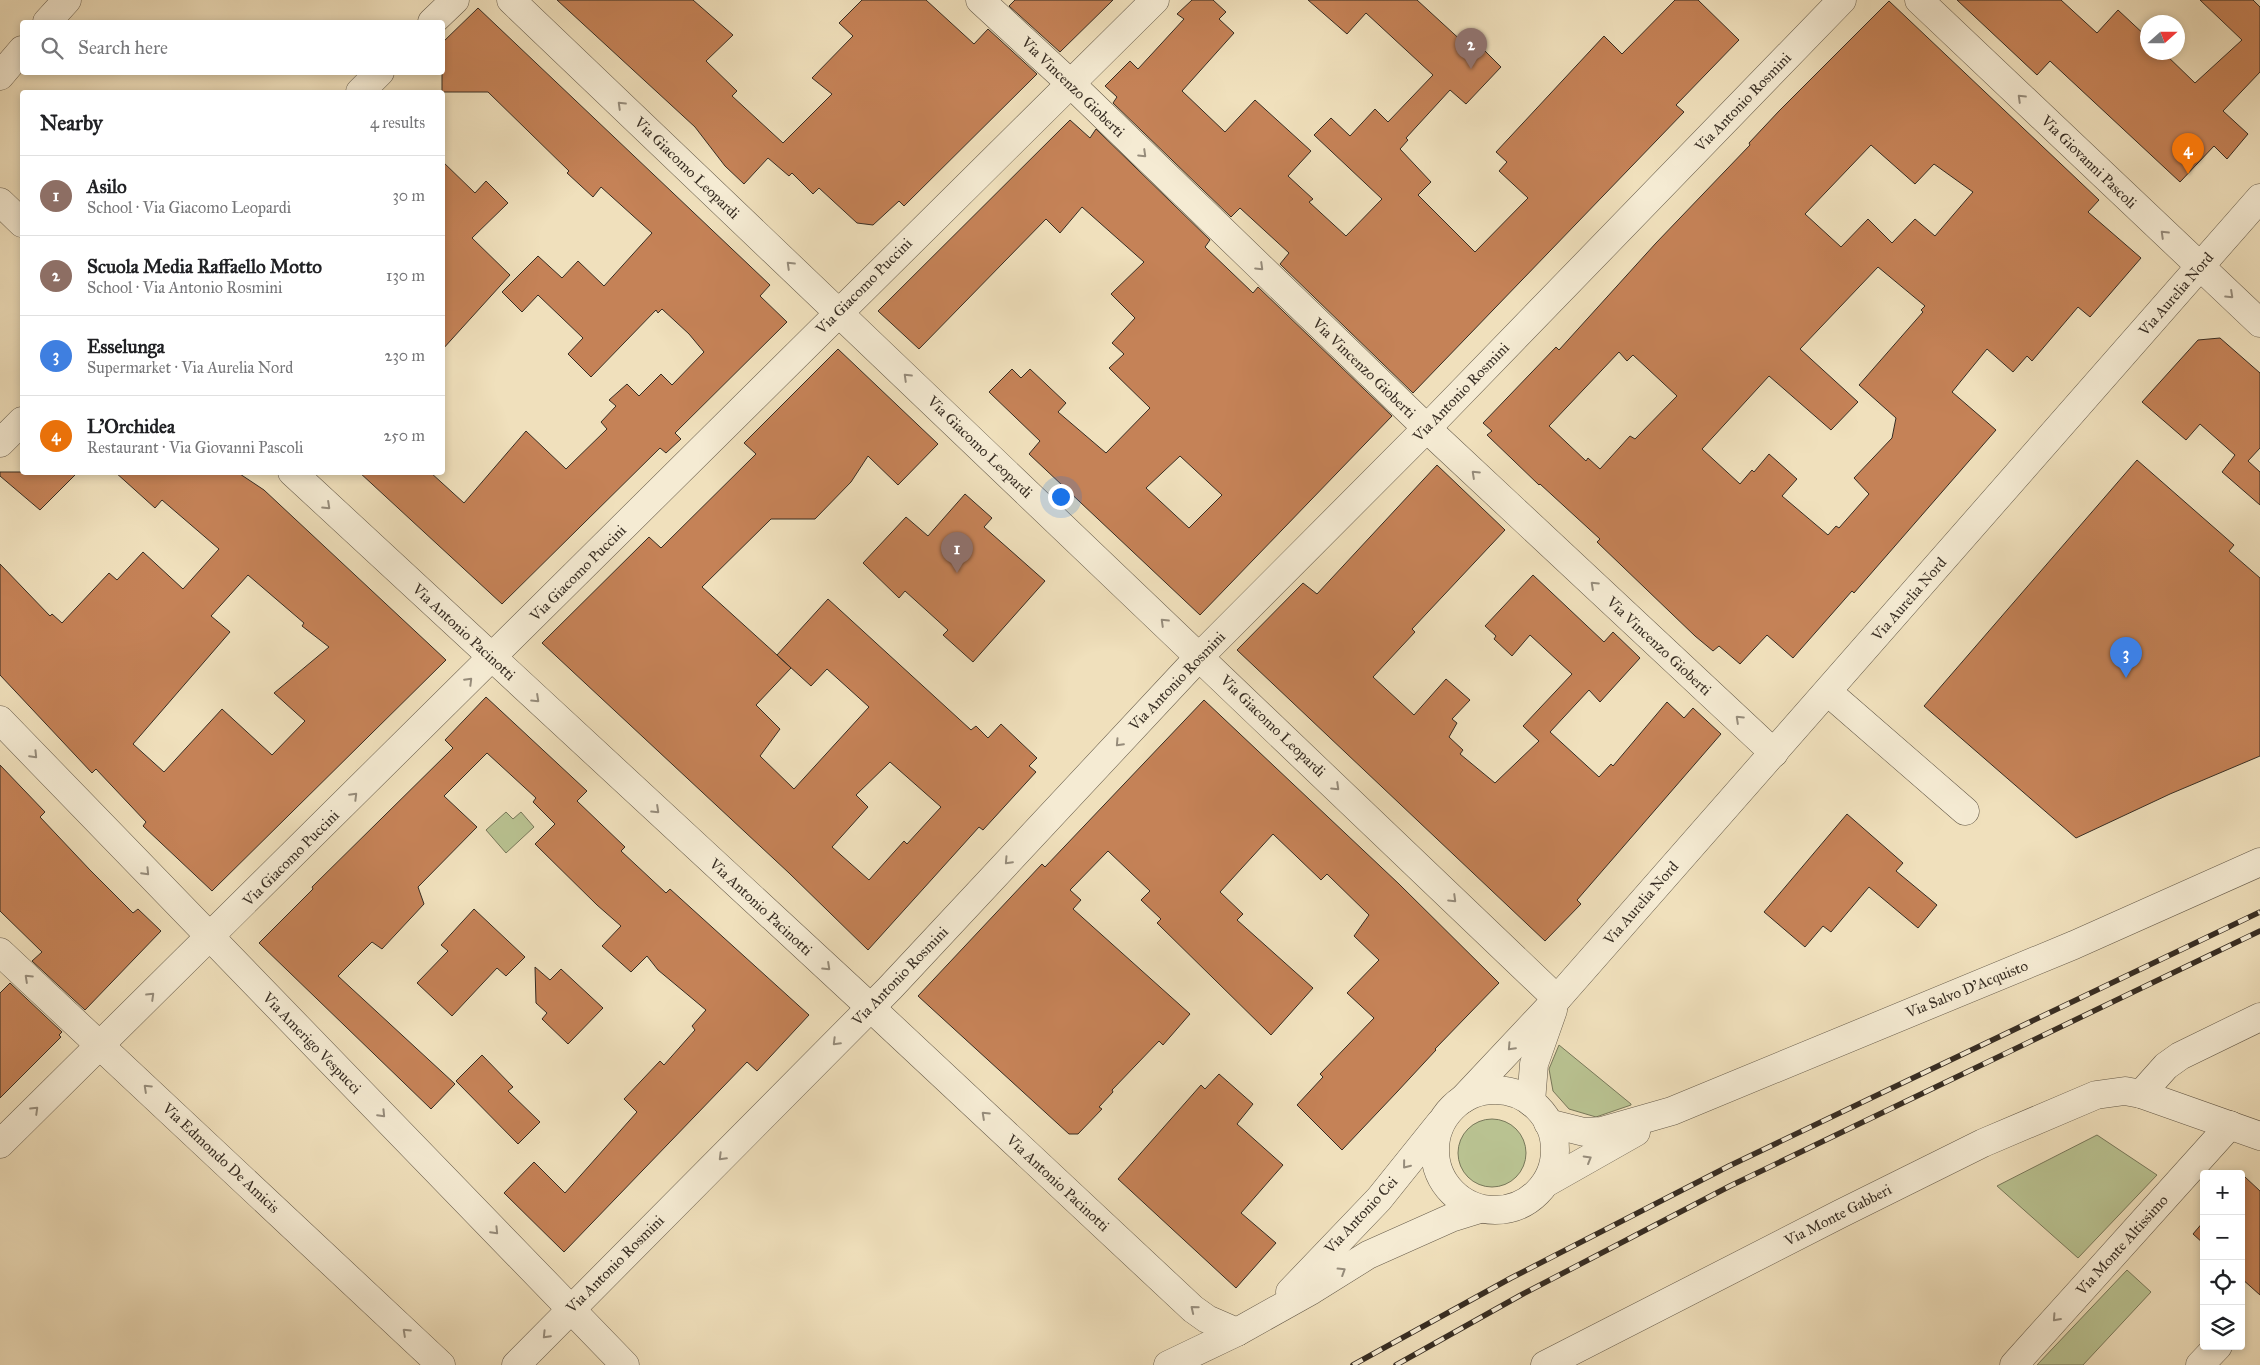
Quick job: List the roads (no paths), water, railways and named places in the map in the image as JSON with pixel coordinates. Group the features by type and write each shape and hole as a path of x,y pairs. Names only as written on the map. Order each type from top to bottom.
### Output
{"street":[{"path":"49,20 67,0"},
{"path":"434,20 455,0"},
{"name":"Via Giacomo Leopardi","path":"511,0 1557,999"},
{"name":"Via Vincenzo Gioberti","path":"980,0 1070,83 1426,429 1774,753"},
{"name":"Via Giacomo Puccini","path":"0,1144 492,659 838,312 1155,0"},
{"name":"Via Antonio Rosmini","path":"516,1365 870,1007 1200,656 1426,429 1842,0"},
{"name":"Via Giovanni Pascoli","path":"1919,0 2260,323"},
{"path":"0,76 20,52"},
{"path":"362,90 377,75"},
{"name":"Via Aurelia Nord","path":"1455,1106 1557,999 2260,198"},
{"path":"0,202 20,221"},
{"path":"0,443 20,423"},
{"name":"Via Antonio Pacinotti","path":"295,475 1193,1309 1207,1319 1237,1332"},
{"path":"1828,692 1966,812"},
{"name":"Via Amerigo Vespucci","path":"0,720 626,1365"},
{"name":"Via Salvo D'Acquisto","path":"1548,1123 1584,1132 1602,1131 1672,1111 2065,949 2260,862"},
{"name":"Via Edmondo De Amicis","path":"0,952 101,1044 442,1365"},
{"name":"Via Aurelia Nord","path":"1531,1102 1534,1064 1557,999"},
{"path":"2141,1094 2166,1066 2180,1056 2260,1017"},
{"path":"1485,1090 1497,1090 1521,1096 1531,1102 1553,1132 1555,1153 1551,1173 1546,1183 1533,1197 1517,1206 1498,1211 1480,1208 1464,1202 1451,1192 1441,1178 1436,1162 1435,1145 1439,1128 1455,1106 1485,1090"},
{"name":"Via Monte Gabberi","path":"1545,1365 1983,1143 2096,1096 2110,1092 2125,1091 2141,1094 2260,1136"},
{"name":"Via Antonio Cei","path":"1270,1314 1379,1199 1455,1106"},
{"name":"Via Salvo D'Acquisto","path":"1546,1183 1672,1111"},
{"name":"Via Monte Altissimo","path":"2014,1365 2230,1125"},
{"name":"Via Antonio Cei","path":"1168,1365 1270,1314 1368,1255 1451,1218 1480,1208"},
{"path":"2200,1365 2214,1350"}],"railway":[{"path":"1353,1365 1511,1278 1729,1166 2260,912"},
{"path":"1396,1365 1521,1295 1730,1186 2260,931"}],"place":[{"name":"Scuola Media Raffaello Motto","path":"1471,69"},
{"name":"L'Orchidea","path":"2188,174"},
{"name":"Asilo","path":"957,573"},
{"name":"Esselunga","path":"2126,678"}]}
